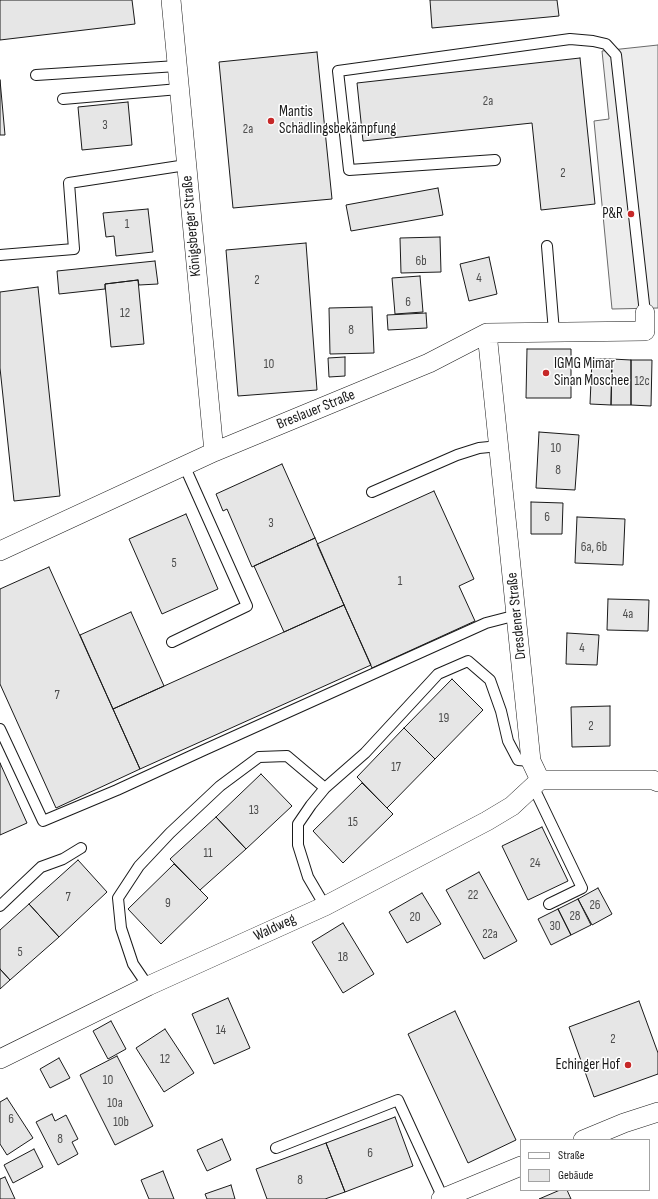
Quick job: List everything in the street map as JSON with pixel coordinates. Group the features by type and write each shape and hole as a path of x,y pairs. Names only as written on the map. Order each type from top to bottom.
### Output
{"street":[{"name":"Königsberger Straße","path":"170,0 180,89 214,452"},
{"name":"Breslauer Straße","path":"0,551 184,465 429,363 487,333 554,332 645,322"},
{"name":"Dresdener Straße","path":"487,333 531,761 536,783"},
{"path":"536,783 653,780 658,782"},
{"name":"Waldweg","path":"0,1059 148,986 325,906 487,821 512,806 536,783"},
{"path":"585,1139 624,1123 658,1112"},
{"path":"442,1199 520,1166"}],"lane":[{"path":"495,160 349,170 338,70 570,39 606,44 616,55 645,322"},
{"path":"36,75 177,66"},
{"path":"63,99 180,89"},
{"path":"0,255 74,249 69,184 186,165"},
{"path":"547,246 554,332"},
{"path":"372,492 456,455 479,448 499,446"},
{"path":"172,642 247,606 184,465"},
{"path":"0,729 43,821 117,790 268,720 486,623 516,615"},
{"path":"325,906 308,877 298,846 298,824 310,805 325,788 365,753 438,674 468,661 490,680 501,711 508,741 518,760 531,761"},
{"path":"148,986 133,964 121,928 118,898 139,866 170,833 220,786 259,757 287,756 325,788"},
{"path":"536,783 582,888 549,904"},
{"path":"0,906 41,867 63,859 82,848"},
{"path":"276,1148 398,1100 442,1199"}],"shaded area":[{"name":"P&R","path":"658,45 658,308 612,309 594,121 609,119 602,51"}],"building":[{"path":"0,0 132,0 135,24 0,40"},
{"path":"430,0 557,0 559,16 432,28"},
{"path":"317,52 332,199 233,208 219,62"},
{"path":"580,58 595,204 541,210 532,123 363,141 357,83"},
{"path":"0,80 5,135 0,135"},
{"path":"128,102 132,145 82,150 78,107"},
{"path":"438,188 443,215 351,231 346,205"},
{"path":"148,209 153,252 116,256 114,236 106,237 103,213"},
{"path":"440,237 441,272 401,273 400,238"},
{"path":"306,243 317,390 238,396 226,250"},
{"path":"489,257 497,294 469,301 460,264"},
{"path":"155,261 158,284 139,285 138,280 105,284 105,289 59,294 57,271"},
{"path":"420,276 423,312 395,314 392,278"},
{"path":"138,280 144,344 111,347 105,284"},
{"path":"38,287 60,496 14,501 0,368 0,292"},
{"path":"372,307 374,353 330,354 329,308"},
{"path":"426,313 427,328 388,330 387,315"},
{"path":"527,349 571,349 571,398 526,398"},
{"path":"345,357 345,376 329,377 328,358"},
{"path":"592,359 612,359 611,405 590,404"},
{"path":"612,359 631,360 631,405 611,405"},
{"path":"631,360 652,360 651,406 631,405"},
{"path":"539,432 579,435 575,490 536,488"},
{"path":"282,464 315,538 252,567 227,509 223,511 216,494"},
{"path":"434,491 474,579 459,586 475,621 372,668 317,544"},
{"path":"531,502 563,503 562,534 531,534"},
{"path":"186,514 218,589 162,614 129,539"},
{"path":"577,517 625,519 623,565 575,563"},
{"path":"315,538 344,605 284,632 254,566"},
{"path":"49,567 140,769 56,808 0,684 0,589"},
{"path":"608,599 649,600 648,631 607,630"},
{"path":"344,605 371,665 140,769 113,709"},
{"path":"131,612 164,686 113,709 80,635"},
{"path":"567,633 599,635 597,665 566,664"},
{"path":"452,679 483,710 435,759 404,728"},
{"path":"610,706 610,746 572,747 571,707"},
{"path":"404,728 435,759 387,808 357,777"},
{"path":"0,763 27,823 0,835"},
{"path":"261,774 292,806 246,849 216,817"},
{"path":"362,783 393,814 343,863 313,831"},
{"path":"216,817 246,849 200,890 170,859"},
{"path":"542,827 568,881 528,900 502,846"},
{"path":"78,860 107,892 59,937 29,904"},
{"path":"174,864 208,898 161,944 128,909"},
{"path":"479,872 517,941 484,959 446,890"},
{"path":"598,888 612,914 592,925 578,899"},
{"path":"422,893 441,924 407,943 389,912"},
{"path":"578,899 591,925 571,935 558,909"},
{"path":"29,904 59,937 10,980 0,969 0,930"},
{"path":"558,909 571,935 551,945 538,919"},
{"path":"343,923 374,974 343,993 312,942"},
{"path":"0,969 10,980 0,989"},
{"path":"228,998 250,1048 214,1064 192,1014"},
{"path":"639,1001 658,1053 658,1074 594,1097 569,1027"},
{"path":"455,1011 516,1140 468,1163 408,1034"},
{"path":"111,1021 126,1049 108,1059 93,1031"},
{"path":"165,1029 194,1073 164,1092 136,1048"},
{"path":"117,1056 153,1126 115,1145 80,1075"},
{"path":"59,1058 70,1078 50,1088 40,1069"},
{"path":"7,1098 33,1138 7,1155 0,1144 0,1102"},
{"path":"52,1114 55,1121 66,1115 78,1139 72,1142 78,1154 58,1165 36,1122"},
{"path":"395,1117 413,1166 345,1192 326,1143"},
{"path":"222,1139 231,1160 207,1171 197,1150"},
{"path":"326,1143 345,1192 325,1199 267,1199 256,1169"},
{"path":"34,1149 43,1167 13,1183 4,1165"},
{"path":"163,1171 174,1199 149,1199 141,1180"},
{"path":"5,1177 15,1199 0,1199 0,1179"},
{"path":"231,1185 235,1199 207,1199 205,1194"},
{"path":"558,1191 567,1191 571,1199 539,1199"}],"place":[{"name":"Mantis Schädlingsbekämpfung","path":"271,121"},
{"name":"P&R","path":"631,214"},
{"name":"IGMG Mimar Sinan Moschee","path":"546,373"},
{"name":"Echinger Hof","path":"628,1065"}]}
